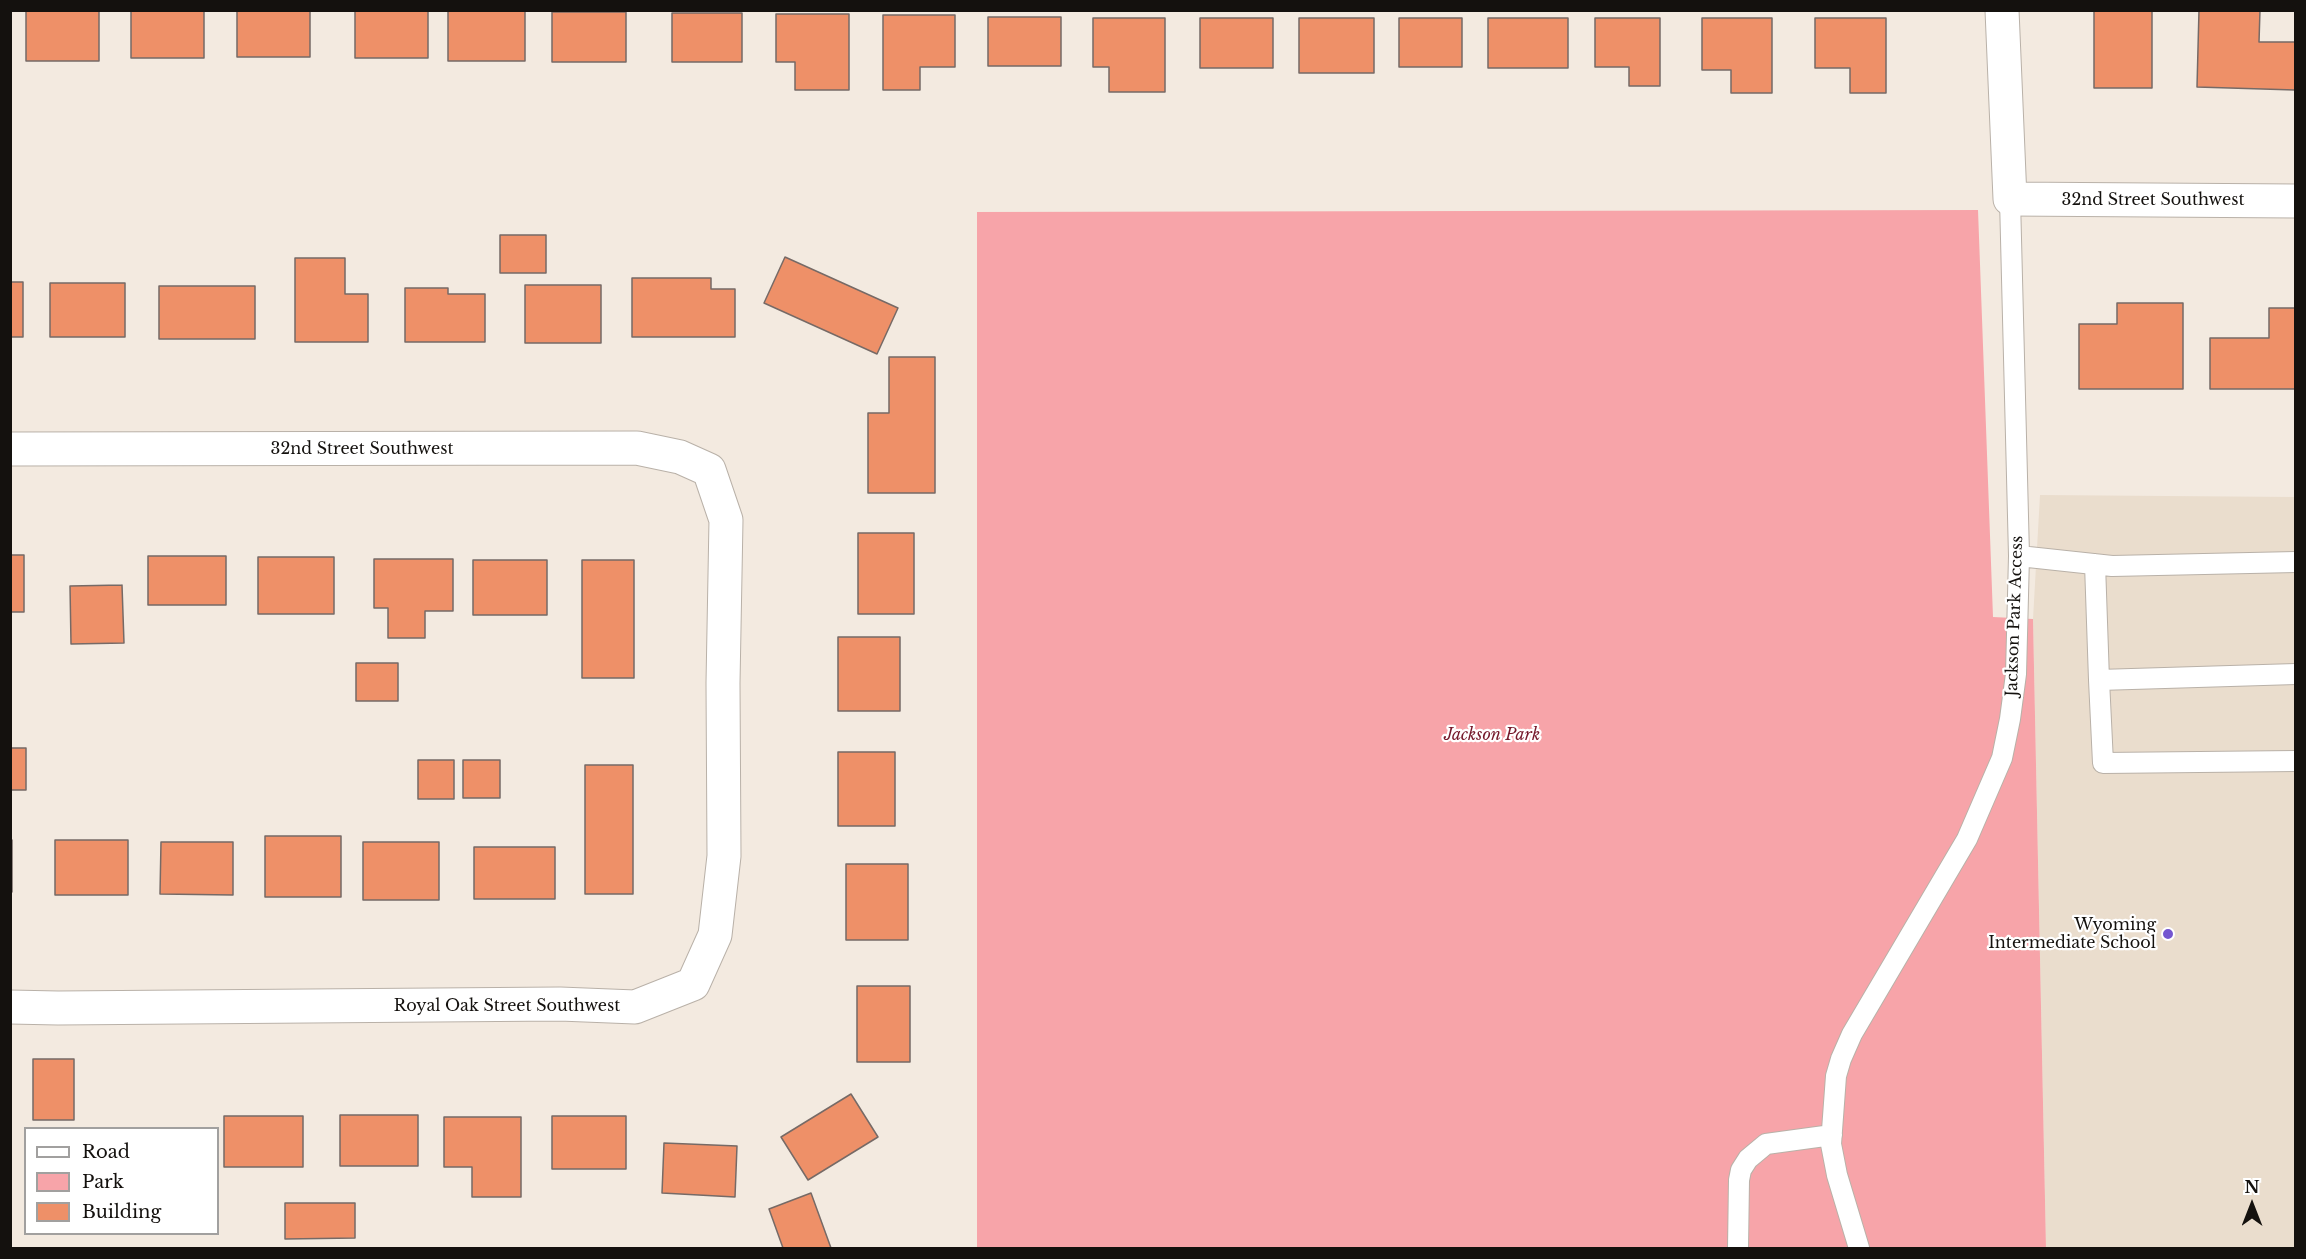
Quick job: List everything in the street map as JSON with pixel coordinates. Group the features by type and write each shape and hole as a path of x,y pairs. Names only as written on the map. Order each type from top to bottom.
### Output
{"street":[{"path":"2002,10 2010,199"},
{"name":"32nd Street Southwest","path":"2010,199 2295,201"},
{"name":"32nd Street Southwest","path":"10,449 637,448 680,457 709,470"},
{"name":"Royal Oak Street Southwest","path":"10,1006 58,1008 560,1004 635,1007 693,984 715,935 724,856 723,683 726,520 709,470"}],"lane":[{"name":"Jackson Park Access","path":"1859,1248 1837,1175 1831,1144 1836,1076 1852,1034 1967,839 2002,759 2016,674 2019,556 2010,199"},
{"path":"2019,556 2096,564 2295,562"},
{"path":"2096,564 2103,763 2295,761"},
{"path":"2099,680 2295,674"},
{"path":"1738,1248 1739,1180 1741,1170 1748,1159 1766,1144 1832,1135"}],"shaded area":[{"name":"Wyoming Intermediate School","path":"2040,495 2295,497 2295,1248 2046,1248 2033,619"}],"green space":[{"name":"Jackson Park","path":"1978,210 1993,617 2033,619 2046,1248 977,1248 977,212"}],"building":[{"path":"26,10 99,10 99,61 26,61"},
{"path":"131,10 204,10 204,58 131,58"},
{"path":"237,10 310,10 310,57 237,57"},
{"path":"355,10 428,10 428,58 355,58"},
{"path":"448,10 525,10 525,61 448,61"},
{"path":"2094,10 2152,10 2152,88 2094,88"},
{"path":"2199,10 2260,10 2259,42 2296,42 2295,90 2197,87"},
{"path":"552,12 626,12 626,62 552,62"},
{"path":"672,13 742,13 742,62 672,62"},
{"path":"776,14 849,14 849,90 795,90 795,62 776,62"},
{"path":"883,15 955,15 955,67 920,67 920,90 883,90"},
{"path":"988,17 1061,17 1061,66 988,66"},
{"path":"1093,18 1165,18 1165,92 1109,92 1109,67 1093,67"},
{"path":"1200,18 1273,18 1273,68 1200,68"},
{"path":"1299,18 1374,18 1374,73 1299,73"},
{"path":"1399,18 1462,18 1462,67 1399,67"},
{"path":"1488,18 1568,18 1568,68 1488,68"},
{"path":"1595,18 1660,18 1660,86 1629,86 1629,67 1595,67"},
{"path":"1702,18 1772,18 1772,93 1731,93 1731,70 1702,70"},
{"path":"1815,18 1886,18 1886,93 1850,93 1850,68 1815,68"},
{"path":"500,235 546,235 546,273 500,273"},
{"path":"785,257 898,308 877,354 764,303"},
{"path":"295,258 345,258 345,294 368,294 368,342 295,342"},
{"path":"632,278 711,278 711,289 735,289 735,337 632,337"},
{"path":"10,282 23,282 23,337 10,337"},
{"path":"50,283 125,283 125,337 50,337"},
{"path":"525,285 601,285 601,343 525,343"},
{"path":"159,286 255,286 255,339 159,339"},
{"path":"405,288 448,288 448,294 485,294 485,342 405,342"},
{"path":"2117,303 2183,303 2183,389 2079,389 2079,324 2117,324"},
{"path":"2269,308 2296,308 2296,389 2210,389 2210,338 2269,338"},
{"path":"889,357 935,357 935,493 868,493 868,413 889,413"},
{"path":"858,533 914,533 914,614 858,614"},
{"path":"10,555 24,555 24,612 10,612"},
{"path":"148,556 226,556 226,605 148,605"},
{"path":"258,557 334,557 334,614 258,614"},
{"path":"374,559 453,559 453,611 425,611 425,638 388,638 388,608 374,608"},
{"path":"473,560 547,560 547,615 473,615"},
{"path":"582,560 634,560 634,678 582,678"},
{"path":"122,585 124,643 71,644 70,586"},
{"path":"838,637 900,637 900,711 838,711"},
{"path":"356,663 398,663 398,701 356,701"},
{"path":"10,748 26,748 26,790 10,790"},
{"path":"838,752 895,752 895,826 838,826"},
{"path":"418,760 454,760 454,799 418,799"},
{"path":"463,760 500,760 500,798 463,798"},
{"path":"585,765 633,765 633,894 585,894"},
{"path":"265,836 341,836 341,897 265,897"},
{"path":"10,840 12,840 12,892 10,892"},
{"path":"55,840 128,840 128,895 55,895"},
{"path":"161,842 233,842 233,895 160,894"},
{"path":"363,842 439,842 439,900 363,900"},
{"path":"474,847 555,847 555,899 474,899"},
{"path":"846,864 908,864 908,940 846,940"},
{"path":"857,986 910,986 910,1062 857,1062"},
{"path":"33,1059 74,1059 74,1120 33,1120"},
{"path":"851,1094 878,1137 808,1180 781,1137"},
{"path":"340,1115 418,1115 418,1166 340,1166"},
{"path":"224,1116 303,1116 303,1167 224,1167"},
{"path":"552,1116 626,1116 626,1169 552,1169"},
{"path":"444,1117 521,1117 521,1197 472,1197 472,1167 444,1167"},
{"path":"664,1143 737,1146 735,1197 662,1193"},
{"path":"811,1193 831,1248 783,1248 769,1209"},
{"path":"285,1203 355,1203 355,1238 285,1239"}],"place":[{"name":"Wyoming Intermediate School","path":"2168,934"}]}
